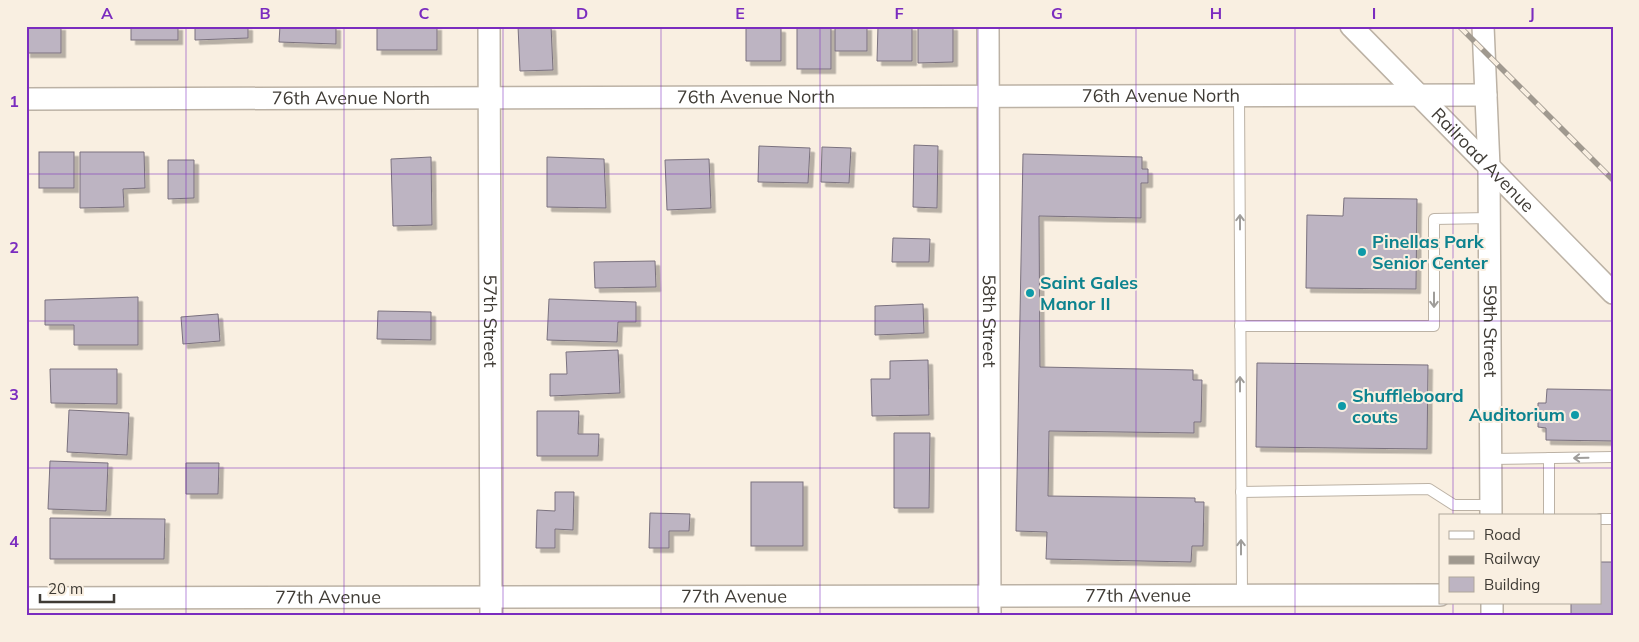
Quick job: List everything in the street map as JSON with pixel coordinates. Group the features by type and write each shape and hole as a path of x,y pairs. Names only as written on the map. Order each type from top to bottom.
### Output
{"street":[{"name":"57th Street","path":"489,26 491,606"},
{"name":"58th Street","path":"988,26 990,606"},
{"name":"Railroad Avenue","path":"1351,26 1613,293"},
{"name":"59th Street","path":"1483,26 1489,167 1491,510"},
{"name":"76th Avenue North","path":"26,99 1486,95"},
{"name":"77th Avenue","path":"26,598 491,606 990,606 1242,595 1439,595"}],"lane":[{"path":"1239,96 1242,595"},
{"path":"1240,326 1434,326 1434,219 1489,218"},
{"path":"1491,459 1613,457"},
{"path":"1549,458 1549,514"},
{"path":"1241,492 1429,489 1454,505 1491,510"}],"building":[{"path":"26,26 61,26 61,53 26,53"},
{"path":"131,26 178,26 178,40 131,40"},
{"path":"195,26 248,26 248,38 195,40"},
{"path":"280,26 336,26 336,44 279,42"},
{"path":"377,26 437,26 437,50 377,50"},
{"path":"518,26 551,26 553,70 520,71"},
{"path":"797,26 831,26 831,69 797,69"},
{"path":"835,26 867,26 867,51 835,51"},
{"path":"878,26 912,26 912,61 877,61"},
{"path":"918,26 953,26 953,62 918,63"},
{"path":"746,27 781,28 781,61 746,61"},
{"path":"914,145 938,146 937,208 913,207"},
{"path":"759,146 810,148 808,183 758,182"},
{"path":"822,147 851,148 849,183 821,182"},
{"path":"39,152 74,152 74,188 39,188"},
{"path":"80,152 144,152 145,188 123,189 124,207 80,208"},
{"name":"Saint Gales Manor II","path":"1023,154 1142,157 1142,169 1148,169 1148,183 1141,183 1141,218 1039,216 1040,367 1193,370 1193,380 1202,380 1201,422 1194,422 1194,433 1049,431 1048,496 1195,498 1195,502 1204,502 1203,546 1192,546 1191,562 1046,559 1047,532 1016,531"},
{"path":"431,157 432,225 393,226 391,159"},
{"path":"547,157 604,159 606,208 547,207"},
{"path":"709,159 711,208 667,210 665,160"},
{"path":"168,160 194,160 194,198 168,199"},
{"name":"Pinellas Park Senior Center","path":"1344,198 1417,199 1416,289 1306,288 1307,215 1343,216"},
{"path":"893,238 930,239 929,262 892,262"},
{"path":"655,261 656,287 595,288 594,262"},
{"path":"138,297 138,345 74,345 74,325 45,325 45,300"},
{"path":"549,299 636,302 636,322 618,322 617,342 547,340"},
{"path":"923,304 924,333 875,335 875,306"},
{"path":"378,311 431,312 431,340 377,339"},
{"path":"218,314 220,341 183,344 181,317"},
{"path":"618,350 620,393 550,396 550,374 567,374 566,352"},
{"path":"928,360 929,415 872,416 871,379 890,379 890,361"},
{"name":"Shuffleboard couts","path":"1257,363 1428,365 1427,449 1256,447"},
{"path":"50,369 117,369 117,404 51,403"},
{"name":"Auditorium","path":"1547,389 1613,390 1613,441 1546,440 1546,428 1538,427 1538,403 1546,403"},
{"path":"69,410 129,413 127,455 67,452"},
{"path":"537,411 579,411 578,434 599,434 598,456 537,456"},
{"path":"894,433 930,433 929,508 894,508"},
{"path":"50,461 108,463 106,511 48,509"},
{"path":"186,463 219,463 218,494 186,494"},
{"path":"751,482 803,482 803,546 751,546"},
{"path":"555,492 574,492 573,530 555,529 555,548 536,548 537,510 555,511"},
{"path":"650,513 690,514 689,531 669,531 669,548 649,548"},
{"path":"50,518 165,519 164,559 50,559"},
{"path":"1602,562 1613,562 1613,616 1571,616 1571,604 1602,604"}],"railway":[{"path":"1459,26 1613,180"}],"place":[{"name":"Pinellas Park Senior Center","path":"1362,252"},
{"name":"Saint Gales Manor II","path":"1030,293"},
{"name":"Shuffleboard couts","path":"1342,406"},
{"name":"Auditorium","path":"1575,415"}]}
